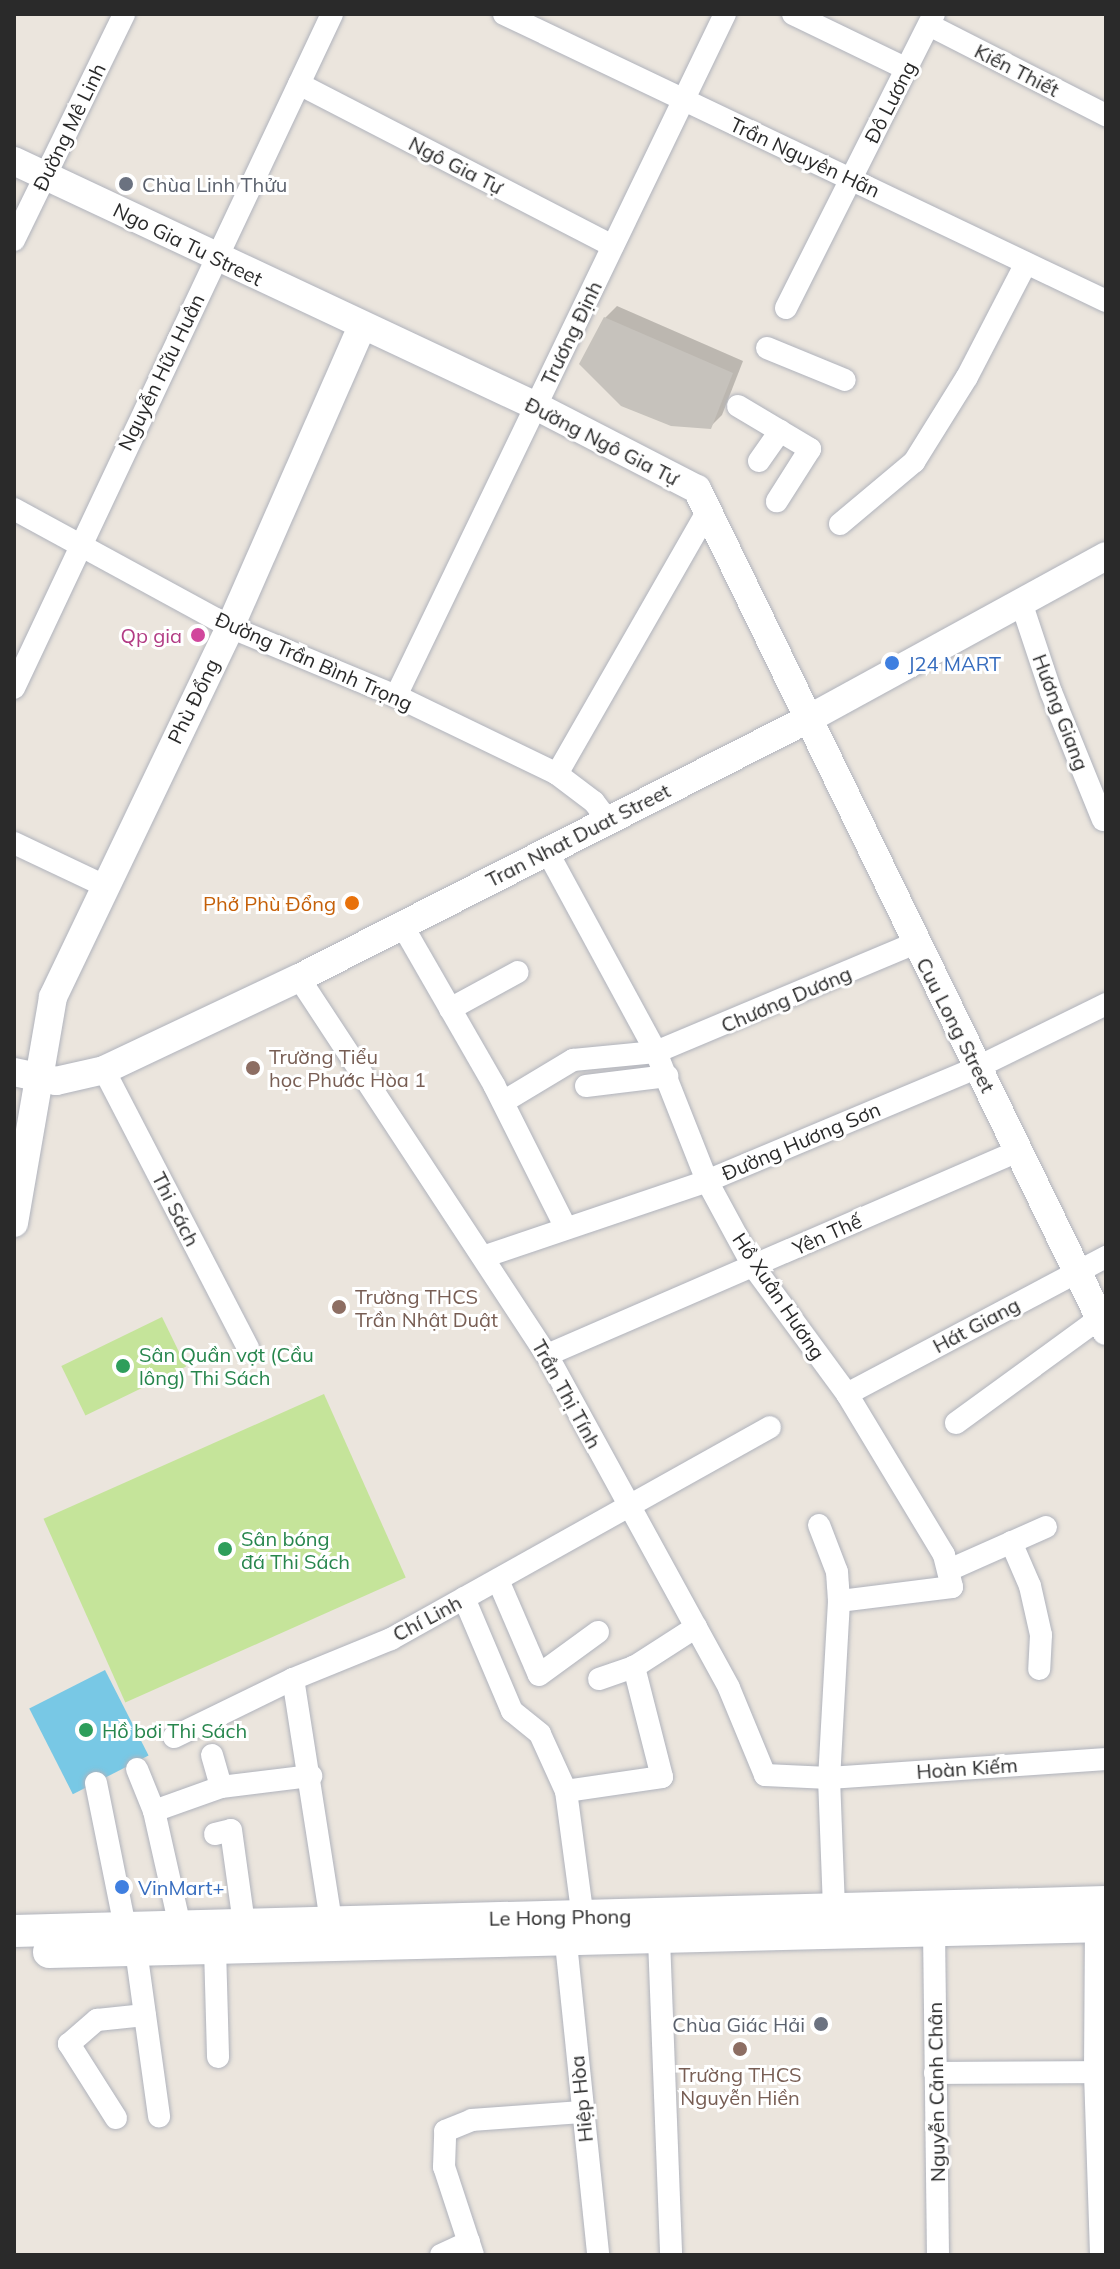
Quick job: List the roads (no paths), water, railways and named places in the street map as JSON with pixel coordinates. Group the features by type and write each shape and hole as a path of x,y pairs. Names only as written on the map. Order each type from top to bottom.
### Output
{"main road":[{"name":"Le Hong Phong","path":"14,1931 215,1948 834,1920 923,1922 1103,1918"},
{"name":"Le Hong Phong","path":"14,1952 130,1939 180,1926 331,1921 575,1930 659,1939 834,1920"}],"street":[{"name":"Đường Mê Linh","path":"14,240 124,14"},
{"name":"Nguyễn Hữu Huân","path":"14,688 80,541 332,14"},
{"name":"Trương Định","path":"396,696 725,14"},
{"path":"793,14 907,69"},
{"name":"Trần Nguyên Hãn","path":"517,17 683,100 1106,301"},
{"name":"Đô Lương","path":"786,308 931,19"},
{"name":"Kiến Thiết","path":"931,19 1106,115"},
{"name":"Ngô Gia Tự","path":"299,84 613,246"},
{"name":"Ngo Gia Tu Street","path":"14,161 362,327"},
{"path":"840,524 914,462 967,377 1026,263"},
{"name":"Đường Ngô Gia Tự","path":"362,327 536,406 697,489 810,718"},
{"name":"Phù Đổng","path":"14,1223 26,1075 53,997 103,885 230,627 362,327"},
{"path":"767,348 845,380"},
{"path":"738,406 810,449 777,501"},
{"path":"759,461 780,431"},
{"name":"Đường Trần Bình Trọng","path":"14,509 80,541 230,627 396,696 557,774 594,802 607,819"},
{"path":"557,774 708,510"},
{"name":"Tran Nhat Duat Street","path":"26,1075 72,1079 104,1070 299,978 401,923 548,853 607,819 810,718 1106,556"},
{"name":"Hương Giang","path":"1021,602 1051,692 1103,820"},
{"name":"Cuu Long Street","path":"810,718 915,943 1103,1324"},
{"path":"14,843 103,885"},
{"name":"Hồ Xuân Hương","path":"548,853 656,1052 707,1181 753,1266 847,1394 937,1539 949,1570"},
{"path":"401,923 503,1102 566,1228"},
{"name":"Chương Dương","path":"503,1102 573,1060 656,1052 915,943"},
{"path":"450,1009 518,972"},
{"name":"Trần Thị Tính","path":"299,978 486,1256 547,1355 737,1704 760,1770 773,1779 829,1778"},
{"name":"Đường Hương Sơn","path":"486,1256 707,1181 978,1067 1106,1004"},
{"name":"Thi Sách","path":"104,1070 248,1348"},
{"path":"586,1086 667,1076"},
{"name":"Yên Thế","path":"547,1355 1018,1151"},
{"name":"Hát Giang","path":"847,1394 1106,1257"},
{"path":"956,1423 1103,1324"},
{"name":"Chí Linh","path":"174,1737 293,1679 391,1639 631,1508 770,1427"},
{"path":"819,1525 837,1572 839,1601 829,1778 834,1920"},
{"path":"839,1601 952,1587 949,1570 1046,1527"},
{"path":"1011,1542 1033,1598 1041,1635 1039,1669"},
{"path":"498,1580 539,1675 598,1632"},
{"name":"Hiệp Hòa","path":"464,1598 512,1711 540,1734 566,1791 575,1930 581,2112 598,2255"},
{"path":"599,1679 634,1667 696,1627"},
{"path":"566,1791 662,1777 634,1667"},
{"path":"293,1679 311,1776 331,1921"},
{"path":"212,1755 221,1787"},
{"name":"Hoàn Kiếm","path":"829,1778 1106,1759"},
{"path":"137,1769 154,1811 180,1926"},
{"path":"154,1811 221,1787 311,1776"},
{"path":"96,1783 145,2015 159,2116"},
{"path":"215,1834 231,1830 244,1924"},
{"path":"1101,2255 1103,1918"},
{"name":"Nguyễn Cảnh Chân","path":"923,1922 935,2073 938,2255"},
{"path":"659,1939 671,2255"},
{"path":"215,1948 218,2057"},
{"path":"116,2118 69,2044 97,2020 145,2015"},
{"path":"935,2073 1100,2072"},
{"path":"441,2255 471,2249 441,2151 445,2131 472,2120 581,2112"}],"water":[{"name":"Hồ bơi Thi Sách","path":"105,1670 149,1756 73,1794 29,1709"}],"place":[{"name":"Chùa Linh Thửu","path":"126,184"},
{"name":"Qp gia","path":"198,635"},
{"name":"J24 MART","path":"892,663"},
{"name":"Phở Phù Đổng","path":"352,903"},
{"name":"Trường Tiểu học Phước Hòa 1","path":"253,1068"},
{"name":"Trường THCS Trần Nhật Duật","path":"339,1307"},
{"name":"Sân Quần vợt (Cầu lông) Thi Sách","path":"123,1366"},
{"name":"Sân bóng đá Thi Sách","path":"225,1549"},
{"name":"Hồ bơi Thi Sách","path":"86,1730"},
{"name":"VinMart+","path":"122,1887"},
{"name":"Chùa Giác Hải","path":"821,2024"},
{"name":"Trường THCS Nguyễn Hiền","path":"740,2049"}]}
